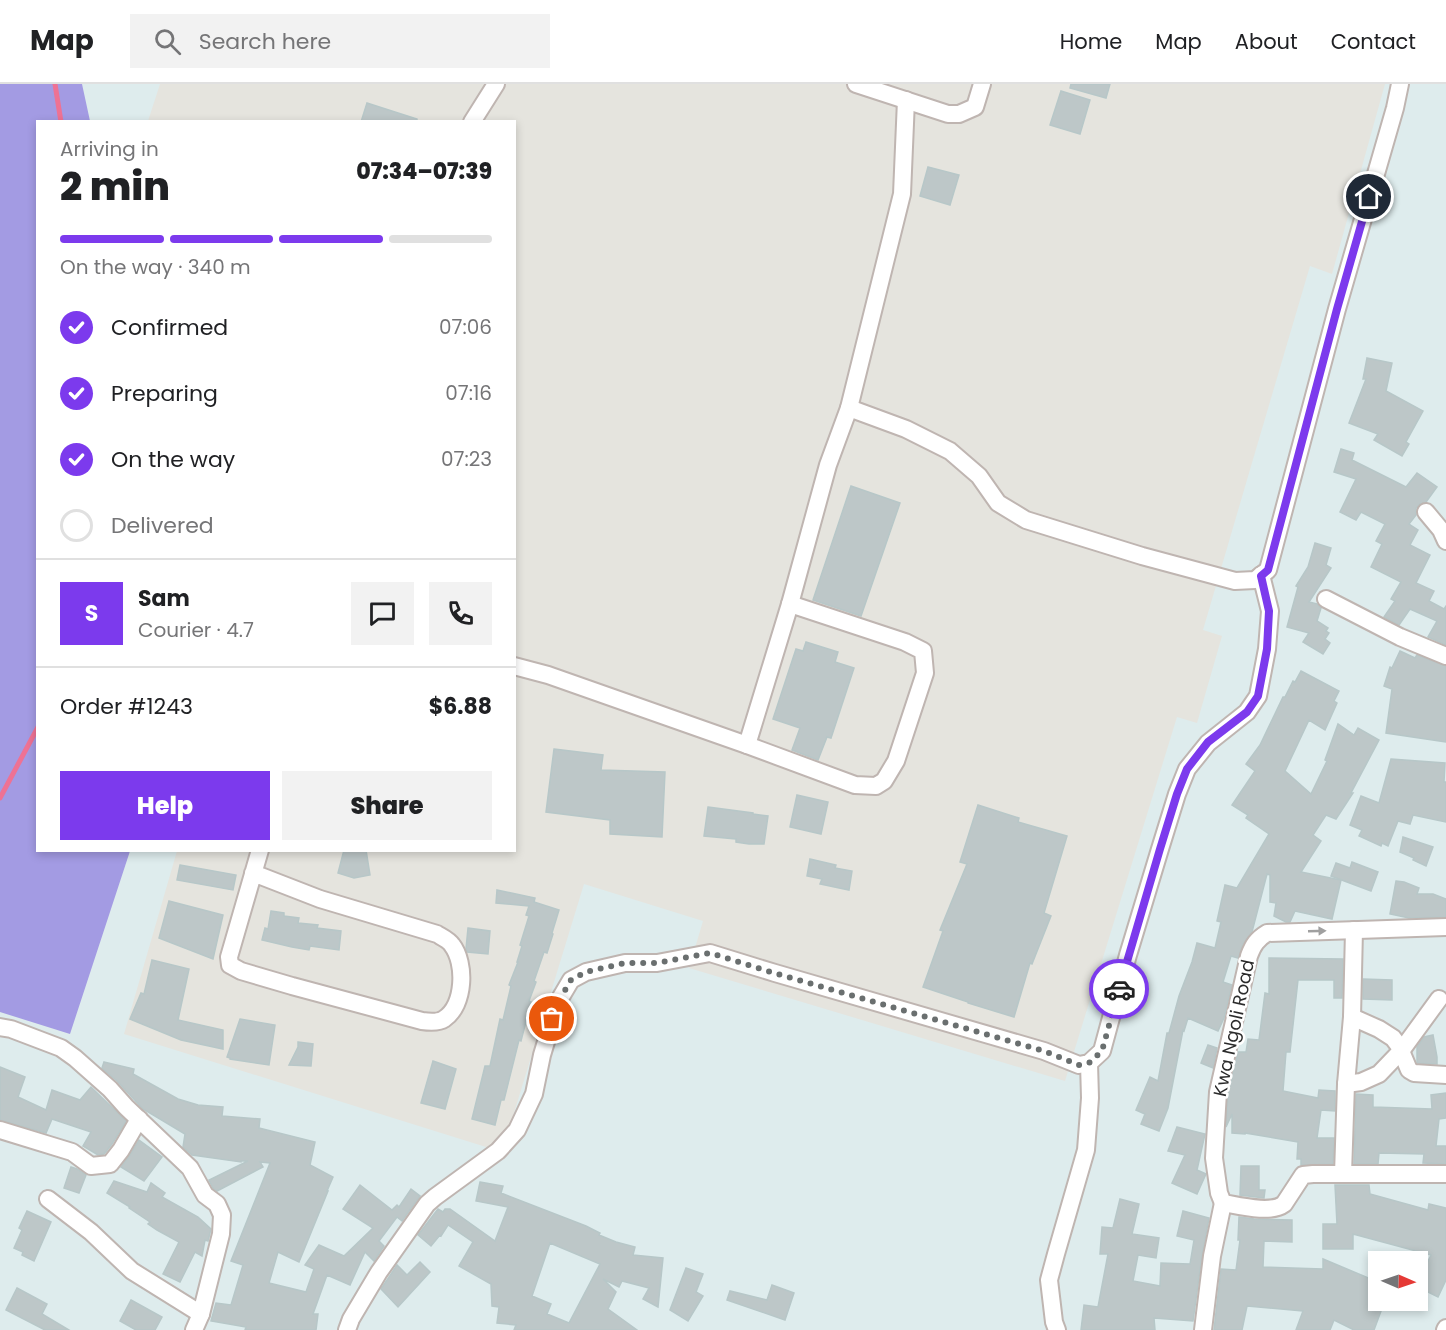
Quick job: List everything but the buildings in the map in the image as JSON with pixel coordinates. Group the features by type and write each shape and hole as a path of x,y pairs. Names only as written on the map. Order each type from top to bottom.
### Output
{"street":[{"path":"473,120 496,84"},
{"path":"856,84 948,114 959,114 975,107 982,84"},
{"path":"849,408 906,429 950,451 979,476 998,503 1026,520 1142,556 1235,581 1255,580 1268,570 1337,309 1400,84"},
{"path":"747,745 790,604 828,465 849,408 902,194 906,99"},
{"path":"1426,512 1441,530 1446,541"},
{"path":"347,1330 351,1319 379,1272 427,1204 498,1151 516,1130 534,1094 542,1055 558,1002 571,980 586,972 625,963 657,963 710,953 1044,1051 1079,1065 1089,1063 1102,1051 1150,881 1187,769 1208,742 1247,712 1258,696 1267,649 1269,611 1261,576"},
{"path":"1326,599 1400,637 1446,656"},
{"path":"516,667 548,675 855,785 876,786 884,781 896,761 925,673 924,651 905,642 790,604"},
{"path":"253,873 320,899 437,934 452,943 461,972 461,987 456,1004 445,1018 435,1022 422,1021 241,971 231,965 228,957 253,873 259,852"},
{"path":"1342,1174 1352,1017 1354,930 1446,927"},
{"name":"Kwa Ngoli Road","path":"1223,1203 1219,1193 1214,1158 1218,1092 1253,945 1267,933 1354,930"},
{"path":"1346,1084 1362,1082 1379,1074 1401,1051 1439,999"},
{"path":"1352,1017 1389,1034 1397,1042 1413,1073 1446,1075"},
{"path":"0,1027 61,1048 75,1058 190,1168 205,1195 217,1204 222,1215 221,1234 201,1314 194,1330"},
{"path":"1057,1330 1054,1322 1050,1280 1086,1150 1090,1098 1089,1063"},
{"path":"0,1130 72,1152 91,1166 110,1164 139,1119"},
{"path":"1203,1330 1212,1256 1223,1203 1274,1209 1281,1207 1303,1175 1446,1174"},
{"path":"48,1199 92,1232 132,1271 201,1314"}],"shaded area":[{"path":"0,84 82,84 90,120 36,120 36,852 130,852 70,1034 0,1012"},
{"path":"160,84 1385,84 1332,274 1310,266 1254,456 1203,630 1222,636 1197,723 1177,717 1065,1081 689,968 703,921 584,884 502,1152 124,1034 177,852 516,852 516,120 148,120"}],"waterway":[{"path":"55,84 61,120"},
{"path":"0,798 36,731"}],"way so far":[{"path":"552,1019 558,1002 571,980 586,972 625,963 657,963 710,953 1044,1051 1079,1065 1089,1063 1102,1051 1119,989"}],"route":[{"path":"1119,989 1160,849 1187,769 1208,742 1247,712 1258,696 1267,649 1269,611 1261,576 1268,570 1369,197"}]}
